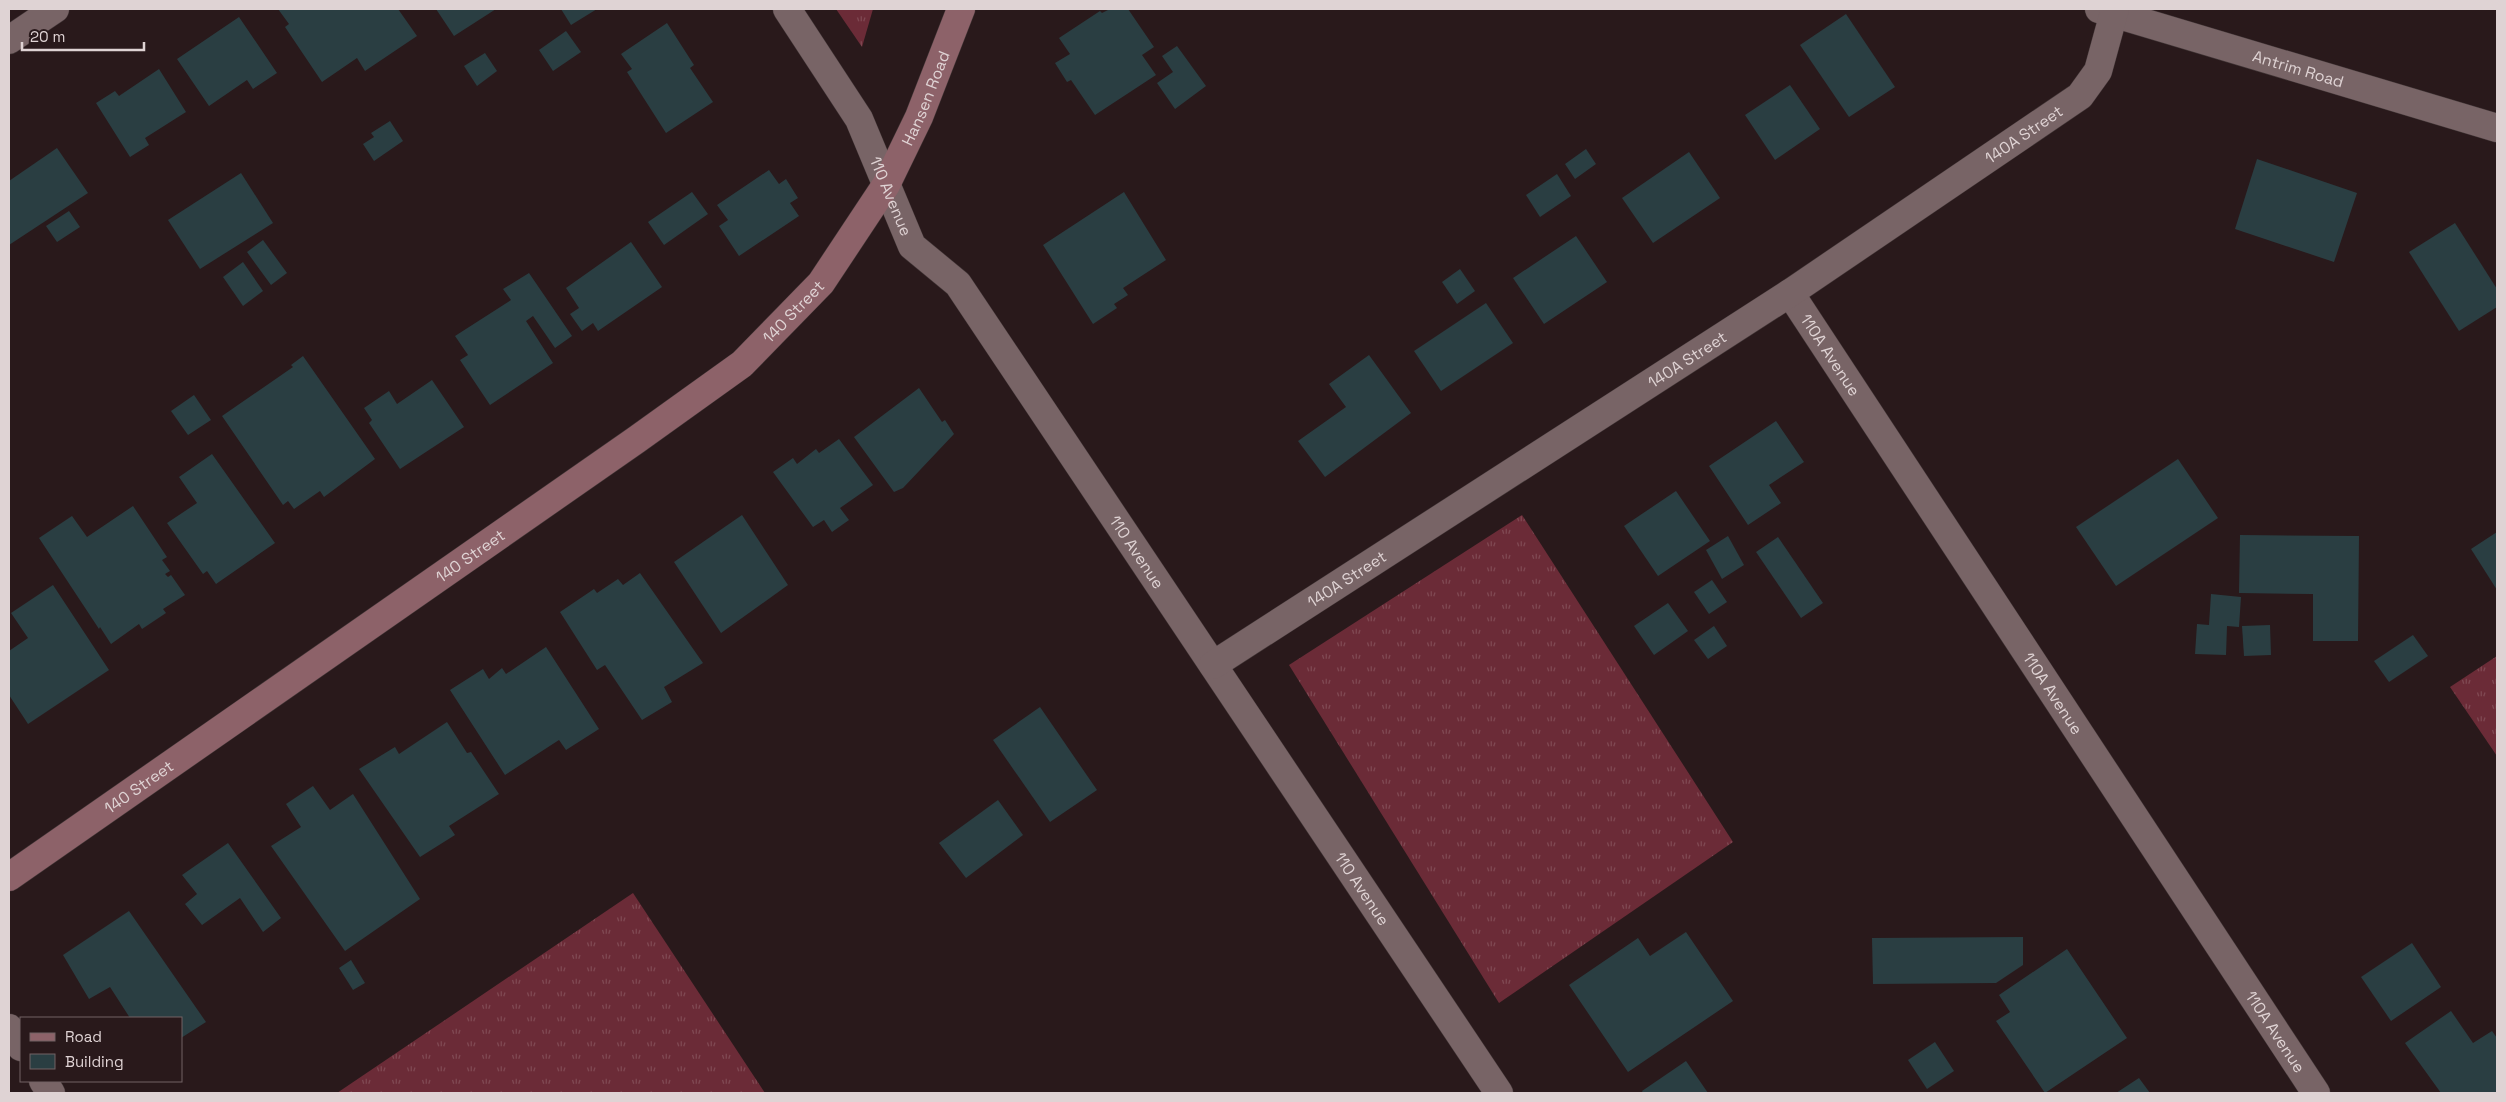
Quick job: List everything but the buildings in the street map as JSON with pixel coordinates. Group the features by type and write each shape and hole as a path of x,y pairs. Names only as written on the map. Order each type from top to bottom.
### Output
{"main road":[{"name":"Hansen Road","path":"886,184 920,118 961,9"},
{"name":"140 Street","path":"9,876 636,440 742,364 822,283 886,184"}],"street":[{"name":"110 Avenue","path":"787,9 859,119 912,246 958,284 1499,1093"},
{"name":"Antrim Road","path":"2110,10 2497,128"},
{"name":"140A Street","path":"1213,665 1790,292 2080,96 2098,71 2110,10"},
{"path":"9,40 47,11"},
{"name":"110A Avenue","path":"1790,292 2316,1093"},
{"path":"9,1028 20,1045"},
{"path":"44,1082 51,1093"}],"green space":[{"path":"836,9 873,9 862,47"},
{"path":"1522,515 1733,842 1499,1003 1289,665"},
{"path":"2497,656 2497,756 2450,687"},
{"path":"633,893 765,1093 337,1093"}]}
